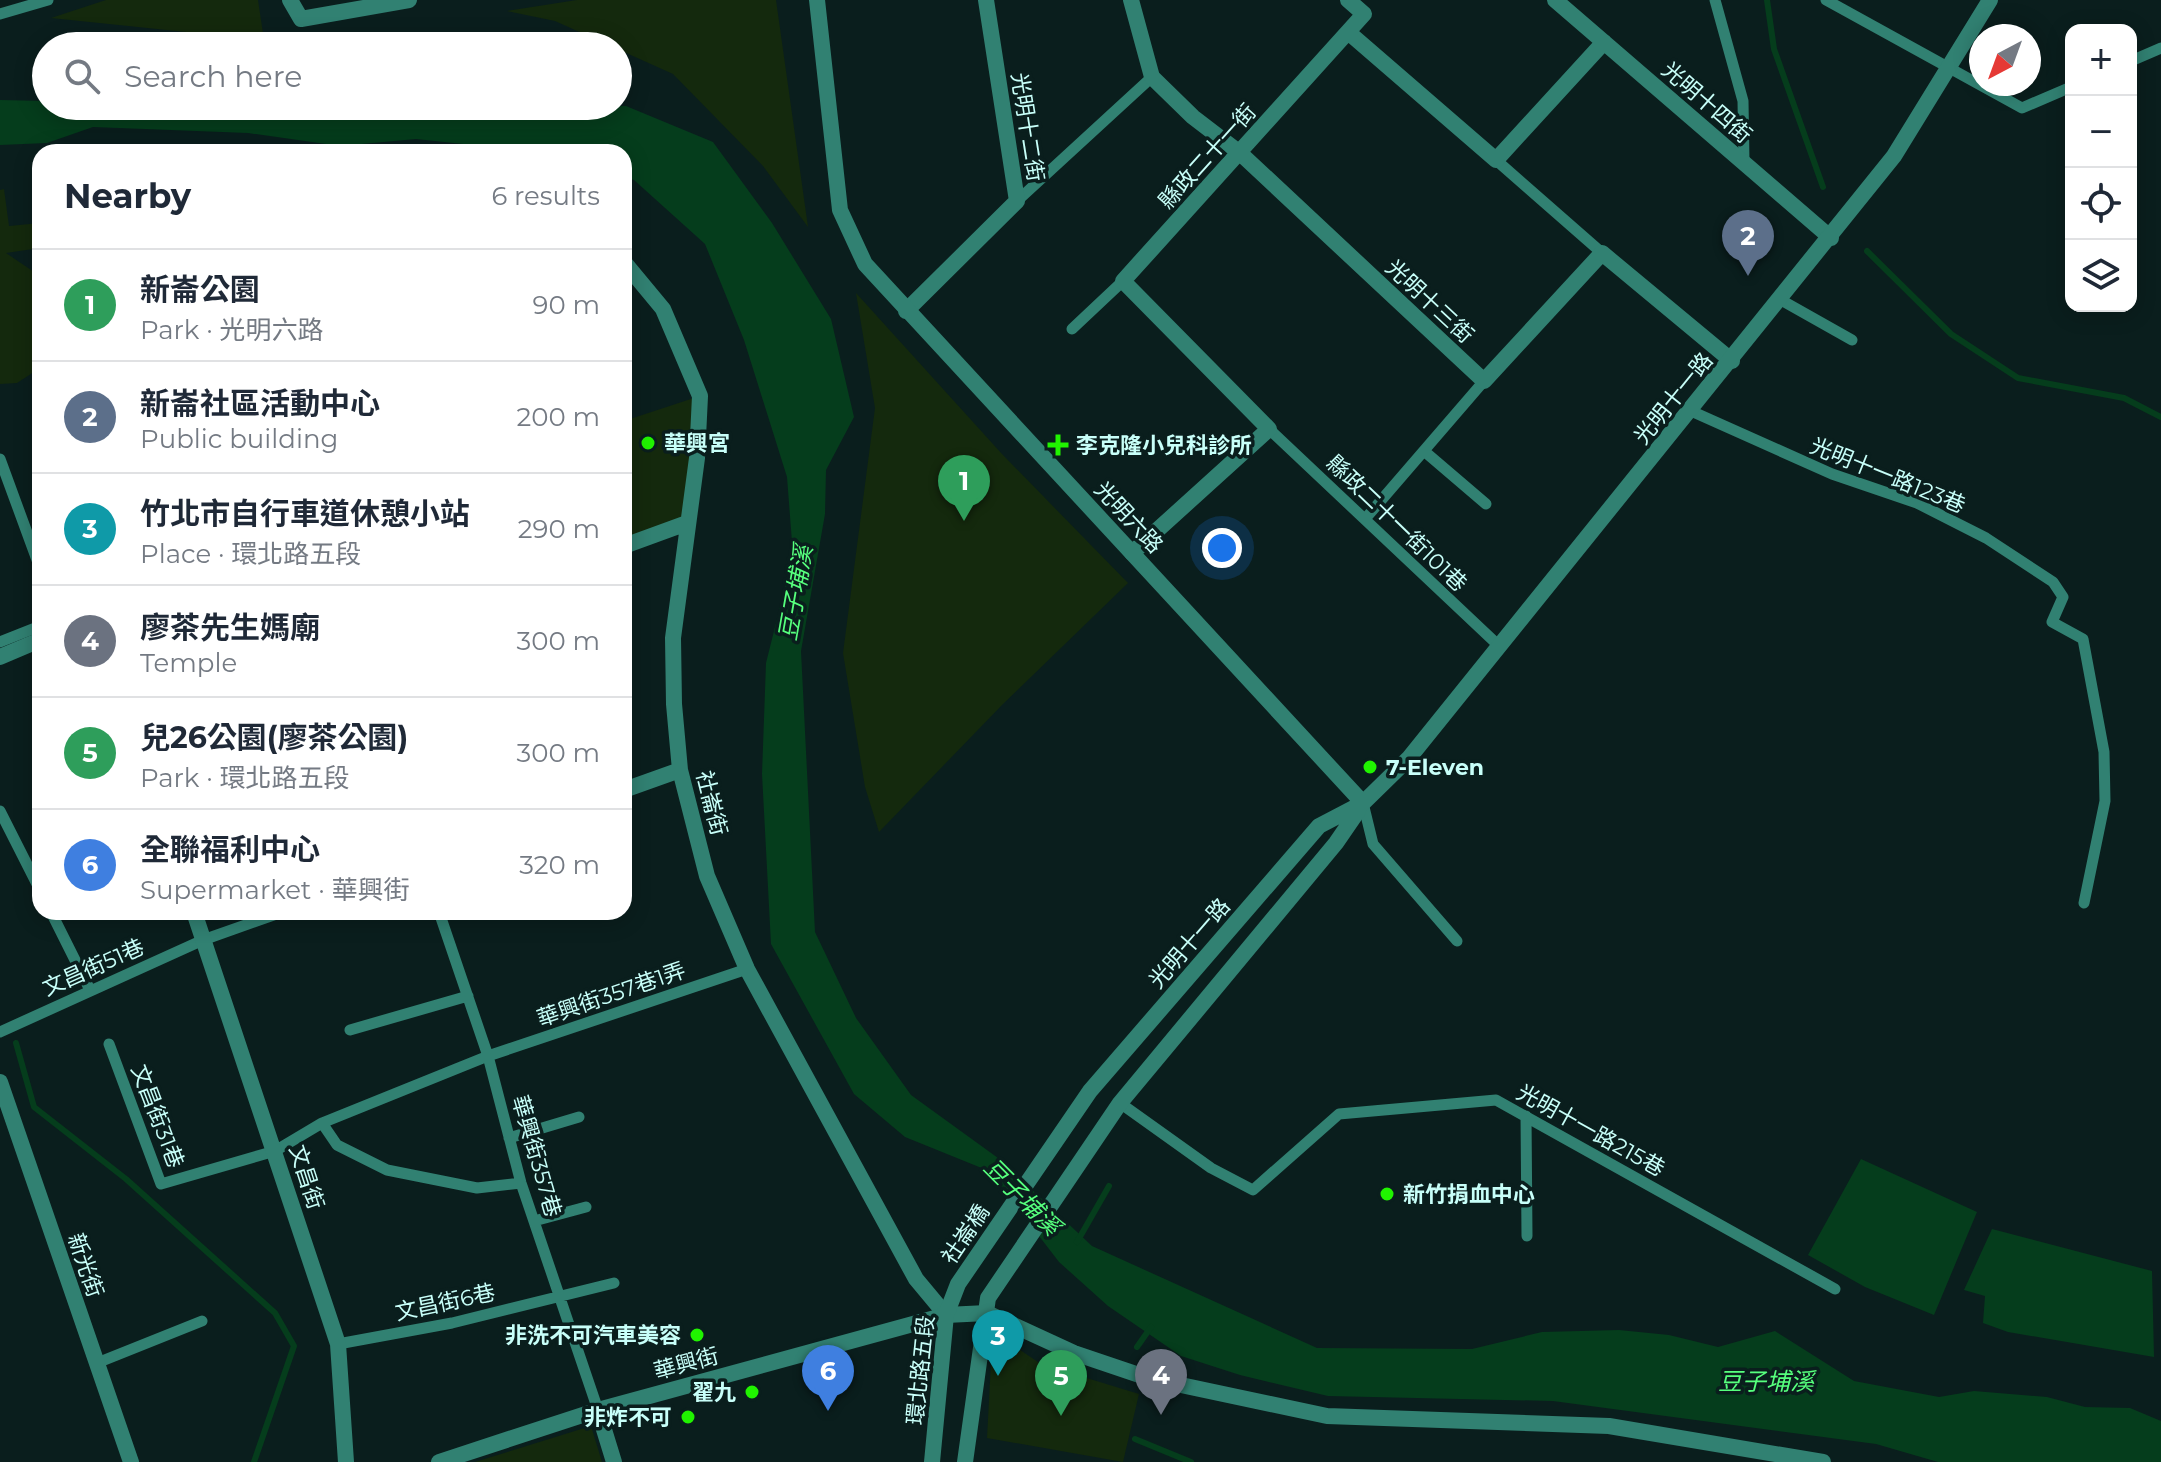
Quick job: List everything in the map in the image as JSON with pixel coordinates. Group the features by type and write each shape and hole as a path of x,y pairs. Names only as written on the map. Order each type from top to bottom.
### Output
{"street":[{"path":"290,0 301,19 409,0"},
{"name":"光明六路","path":"817,0 840,210 865,264 1363,803"},
{"name":"光明十二街","path":"906,311 1017,201 986,0"},
{"path":"1131,0 1152,77"},
{"path":"1348,0 1364,14 1348,32 1496,160 1604,42"},
{"name":"光明十四街","path":"1555,0 1831,238"},
{"name":"光明十一路","path":"988,1306 1120,1103 1336,843 1363,803 1409,758 1831,238 1894,156 1990,0"},
{"name":"縣政二十一街","path":"1123,281 1348,32"},
{"name":"光明十三街","path":"1152,77 1193,117 1240,153 1484,381"},
{"path":"1484,381 1602,253 1732,361"},
{"name":"社崙街","path":"632,272 663,309 700,396 697,458 673,638 680,770 707,876 747,969 916,1279 946,1315"},
{"path":"1123,281 1269,429 1132,553"},
{"path":"632,543 687,523"},
{"path":"0,657 32,643"},
{"path":"632,787 680,770"},
{"name":"光明十一路","path":"1063,1130 1090,1091 1319,826 1363,803"},
{"name":"文昌街","path":"197,920 338,1344 346,1462"},
{"name":"新光街","path":"0,1082 131,1462"},
{"name":"社崙橋","path":"958,1284 1063,1130"},
{"name":"環北路五段","path":"932,1462 946,1315 958,1284"},
{"path":"965,1462 988,1306 1074,1353 1148,1378 1327,1416 1609,1426 1823,1462"},
{"name":"華興街","path":"439,1462 598,1410 988,1306"},
{"path":"598,1410 614,1462"}],"lane":[{"path":"0,14 48,0"},
{"path":"1715,0 1743,101 1744,162"},
{"path":"1826,0 2022,108 2065,90"},
{"path":"2137,58 2161,48"},
{"path":"1017,201 1152,77"},
{"path":"1496,160 1602,253"},
{"path":"1072,329 1123,281"},
{"path":"1781,300 1852,340"},
{"path":"1365,519 1484,381"},
{"name":"光明十一路123巷","path":"1691,411 1832,474 1917,503 1986,538 2053,582 2063,597 2052,622 2083,639 2104,752 2105,801 2084,903"},
{"name":"縣政二十一街101巷","path":"1269,429 1498,645"},
{"path":"1424,451 1486,504"},
{"path":"0,459 32,546"},
{"path":"0,642 32,629"},
{"name":"光明六路","path":"1363,803 1373,844 1457,941"},
{"path":"0,811 32,874"},
{"path":"55,920 90,990"},
{"name":"文昌街51巷","path":"0,1032 203,940 259,920"},
{"name":"華興街357巷","path":"442,920 488,1056 521,1183 598,1410"},
{"name":"華興街357巷1弄","path":"275,1151 322,1123 488,1056 747,969"},
{"path":"350,1030 468,996"},
{"name":"文昌街31巷","path":"109,1044 161,1184 275,1151"},
{"name":"光明十一路215巷","path":"1120,1103 1211,1168 1253,1190 1339,1114 1496,1100 1835,1289"},
{"path":"1526,1116 1527,1236"},
{"path":"509,1138 579,1117"},
{"path":"322,1123 337,1145 387,1170 477,1188 521,1183"},
{"path":"534,1221 586,1207"},
{"name":"文昌街6巷","path":"338,1344 452,1323 614,1283"},
{"path":"97,1363 202,1321"}],"shaded area":[{"path":"106,0 258,0 263,32 187,32 51,18"},
{"path":"577,0 776,0 808,227 763,166 673,74 632,56 632,32 579,32 555,21 507,11"},
{"path":"4,189 9,226 32,224 32,249 6,253 32,271 32,373 17,383 0,384 0,190"},
{"path":"856,293 1002,454 1128,583 1003,704 879,832 865,787 843,653 875,408"},
{"path":"700,396 687,523 632,543 632,418"},
{"path":"1001,1337 1041,1364 1139,1394 1123,1462 987,1438 991,1363"},
{"path":"591,1426 602,1462 475,1462"}],"water":[{"name":"豆子埔溪","path":"0,100 32,101 32,120 632,120 632,108 713,142 772,223 831,319 854,417 826,470 825,514 801,651 815,932 856,1018 911,1095 998,1158 1092,1246 1317,1348 1472,1349 1542,1332 1619,1330 1669,1335 1718,1347 1775,1331 1854,1381 1939,1397 1974,1391 2047,1397 2085,1407 2130,1408 2161,1421 2161,1462 1938,1462 1876,1444 1553,1401 1328,1396 1240,1375 1181,1356 1108,1306 1059,1262 989,1171 905,1137 854,1094 771,944 762,774 766,663 793,555 787,477 744,340 705,244 632,179 632,144 463,144 416,139 326,144 248,133 93,127 47,143 0,145"},
{"path":"1861,1159 1977,1212 1934,1315 1865,1287 1808,1255"},
{"path":"1992,1229 2152,1271 2154,1357 2008,1332 1983,1323 1985,1296 1964,1290"}],"waterway":[{"path":"1767,0 1774,49 1823,187"},
{"path":"1867,251 1951,334 2018,378 2124,398 2161,417"},
{"path":"16,1043 34,1107 126,1179 275,1313 294,1346 254,1462"},
{"path":"1077,1242 1109,1186"},
{"path":"1137,1347 1151,1327"},
{"path":"1135,1439 1191,1462"}],"place":[{"name":"新崙社區活動中心","path":"1748,276"},
{"name":"華興宮","path":"648,443"},
{"name":"李克隆小兒科診所","path":"1058,445"},
{"name":"新崙公園","path":"964,521"},
{"name":"7-Eleven","path":"1370,767"},
{"name":"新竹捐血中心","path":"1387,1194"},
{"name":"非洗不可汽車美容","path":"697,1335"},
{"name":"竹北市自行車道休憩小站","path":"998,1376"},
{"name":"翟九","path":"752,1392"},
{"name":"全聯福利中心","path":"828,1411"},
{"name":"廖茶先生媽廟","path":"1161,1415"},
{"name":"兒26公園(廖茶公園)","path":"1061,1416"},
{"name":"非炸不可","path":"688,1417"}]}
